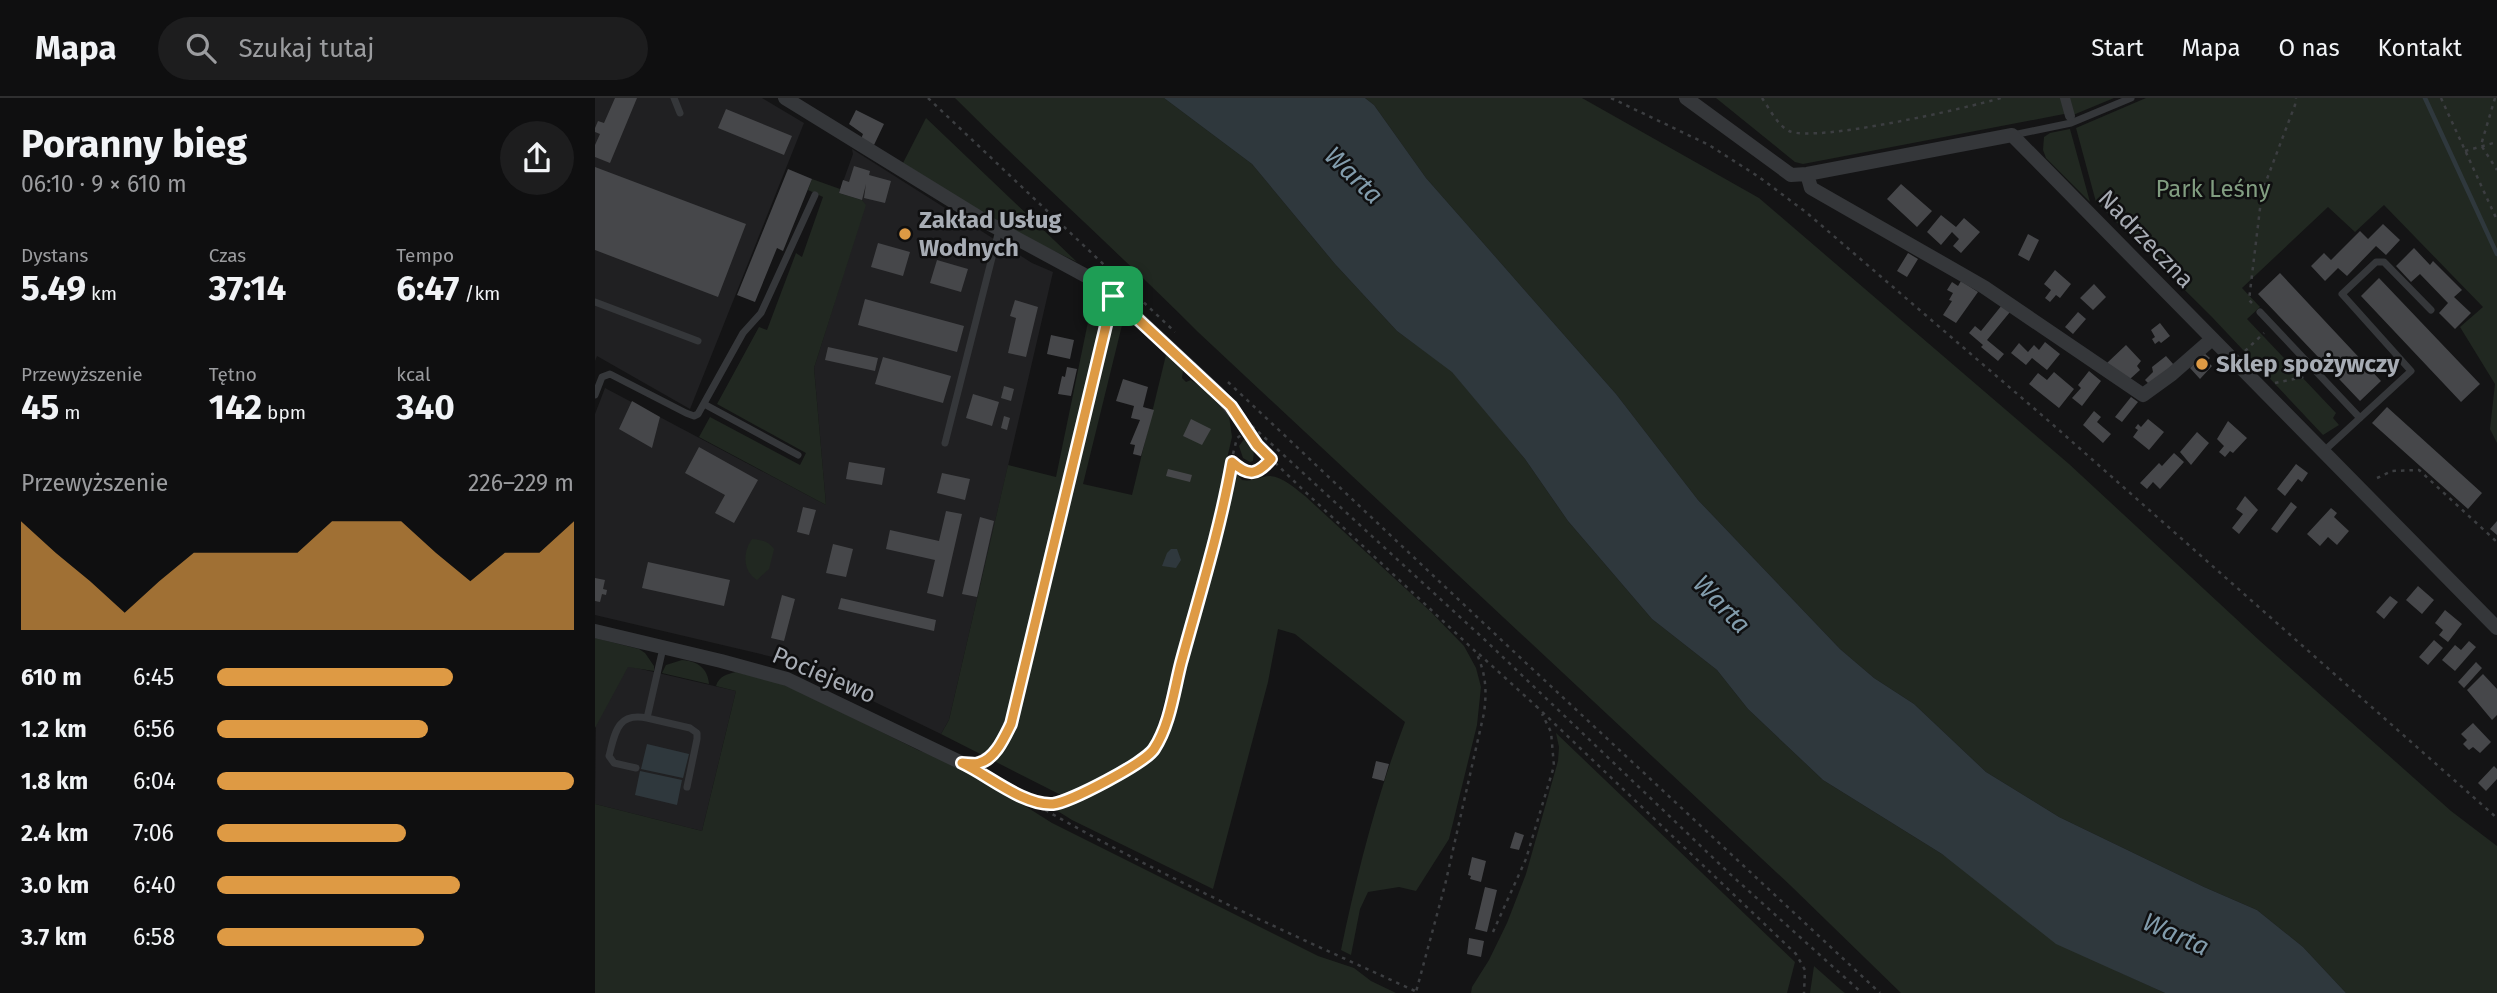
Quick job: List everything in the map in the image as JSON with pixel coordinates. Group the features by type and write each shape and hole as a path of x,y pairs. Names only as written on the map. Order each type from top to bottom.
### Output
{"street":[{"path":"785,98 999,230 1088,275 1217,392 1243,425"},
{"path":"1686,98 1791,175 2012,135"},
{"path":"2065,98 2070,116"},
{"name":"Nadrzeczna","path":"2012,135 2497,628"},
{"path":"1807,174 1811,188 1984,287 2143,395 2212,339"},
{"name":"Pociejewo","path":"595,631 787,679 962,763"},
{"path":"962,763 979,763 988,758"}],"lane":[{"path":"674,98 680,113"},
{"path":"2012,135 2071,123 2131,98"},
{"path":"595,395 602,377 610,374 694,416 698,414 743,332 761,313 815,195"},
{"path":"946,443 999,230"},
{"path":"2323,452 2411,371 2341,294 2376,262 2384,262 2431,310"},
{"path":"988,758 1001,744 1011,724 1113,296"},
{"path":"595,302 698,341"},
{"path":"2260,312 2360,418"},
{"path":"704,404 798,455"},
{"path":"647,718 663,647"},
{"path":"636,768 614,763 609,756 616,731 626,718 635,716 690,728 697,733 697,739 687,786"}],"path":[{"path":"928,98 1175,332"},
{"path":"1611,98 1709,145 1759,177 1804,211 2051,423 2497,818"},
{"path":"1762,98 1784,128 1800,133 1853,128 1968,107 2001,98"},
{"path":"2260,312 2249,300 2262,192 2295,105 2295,98"},
{"path":"2441,98 2497,220"},
{"path":"2495,98 2481,145 2497,170"},
{"path":"2466,151 2497,142"},
{"path":"2240,356 2264,333"},
{"path":"2269,384 2304,377"},
{"path":"1226,380 1880,993"},
{"path":"1243,425 1271,459 1796,954 1805,970 1804,993"},
{"path":"1021,797 1051,804 1070,800 1153,751 1161,735 1173,693 1237,438 1243,425"},
{"path":"1243,425 1256,429 1285,454 1730,874 1863,993"},
{"path":"1232,462 1251,473 1261,470 1271,459"},
{"path":"2377,478 2392,471 2419,470 2497,542"},
{"path":"962,763 1049,814 1247,913 1417,992 1445,886 1484,713 1487,687 1484,669 1476,652"},
{"path":"1493,932 1526,859 1554,766 1551,732 1536,706"}],"shaded area":[{"path":"595,98 762,98 804,123 690,409 597,356 595,361"},
{"path":"852,149 1032,263 1053,272 949,720 941,734 790,661 595,615 595,414 605,388 826,505 814,368 865,205 862,200 839,193 853,154"},
{"path":"628,666 736,691 702,831 595,804 596,722"}],"green space":[{"path":"955,98 1164,98 1252,164 1335,264 1397,331 1452,371 1525,459 1568,521 1652,619 1717,670 1748,709 1823,780 1942,854 2117,971 2165,993 1901,993 1790,885 1198,332"},
{"path":"1365,98 1582,98 1759,198 2069,464 2260,641 2451,811 2497,846 2497,993 2346,993 2303,947 2257,910 2059,817 1986,772 1914,704 1874,678 1840,649 1698,500 1616,394 1426,178 1374,105"},
{"path":"1716,98 2114,98 2073,115 2064,114 1803,164 1795,162"},
{"name":"Park Leśny","path":"2146,98 2497,98 2497,443 2490,429 2495,384 2460,327 2483,307 2384,205 2355,232 2328,207 2242,288 2260,307 2247,319 2336,413 2333,418 2339,425 2323,435 2211,316 2096,202 2076,128"},
{"path":"926,118 1077,262 1004,227 903,163"},
{"path":"2070,129 2090,202 2046,158 2043,150 2044,137"},
{"path":"812,179 840,189 839,193 862,200 866,205 814,368 826,505 699,437 710,417 800,465 806,453 717,404 759,327 767,330 796,253 802,257 823,197 808,190"},
{"path":"1095,288 1104,297 1105,307 1112,314 1124,317 1083,484 1132,495 1166,355 1183,371 1182,378 1186,382 1191,380 1203,388 1229,416 1232,437 1197,588 1155,735 1139,756 1128,764 1066,796 941,734 949,720 1008,465 1056,477"},
{"path":"1245,438 1254,450 1253,461 1250,462 1243,458 1239,446"},
{"path":"1236,473 1242,480 1266,476 1280,478 1305,496 1464,646 1476,668 1481,687 1477,725 1449,839 1416,891 1399,887 1368,892 1360,909 1351,955 1341,950 1354,892 1368,834 1405,722 1295,634 1278,629 1268,682 1213,889 1056,810 1154,758 1168,734"},
{"path":"752,539 765,541 774,549 769,569 757,580 745,561"},
{"path":"595,638 639,649 654,666 654,671 628,667 595,728"},
{"path":"682,660 701,666 709,684 662,673 666,665"},
{"path":"736,672 799,691 918,750 965,768 1052,823 1318,956 1354,968 1371,981 1396,993 595,993 595,804 702,831 736,691 716,686 721,678"},
{"path":"1556,733 1795,962 1787,993 1471,993 1507,923 1526,874 1558,761"},
{"path":"1814,966 1841,990 1845,993 1810,993"}],"water":[{"name":"Warta","path":"1164,98 1365,98 1374,105 1426,178 1616,394 1698,500 1840,649 1874,678 1914,704 1986,772 2059,817 2257,910 2303,947 2346,993 2165,993 2056,944 1942,854 1823,780 1748,709 1717,670 1652,619 1568,521 1525,459 1452,372 1397,331 1335,264 1252,164"},
{"path":"1171,549 1177,549 1181,560 1176,568 1162,566"},
{"path":"647,744 689,754 683,778 641,769"},
{"path":"640,771 682,780 677,805 635,795"}],"building":[{"path":"615,98 637,98 610,163 595,157 595,145 600,134 595,132 595,128 598,121 604,123"},
{"path":"726,109 792,136 784,155 718,128"},
{"path":"856,110 884,124 874,145 861,139 863,134 849,124"},
{"path":"854,166 870,171 869,175 891,181 885,203 864,198 866,184 862,200 839,193 843,180 849,182"},
{"path":"595,167 746,224 718,297 595,250"},
{"path":"788,169 812,179 783,251 777,248 755,302 737,295"},
{"path":"1901,184 1932,211 1917,227 1887,199"},
{"path":"1941,215 1956,227 1964,218 1980,232 1961,253 1953,246 1959,239 1952,232 1941,245 1927,232"},
{"path":"2383,224 2400,240 2386,255 2376,246 2347,276 2338,268 2325,281 2311,266 2324,253 2331,260 2360,231 2368,239"},
{"path":"2028,234 2039,240 2029,261 2018,255"},
{"path":"878,243 910,252 903,276 871,267"},
{"path":"2414,248 2430,265 2433,261 2462,290 2454,297 2471,313 2455,329 2439,313 2448,303 2420,274 2411,282 2396,266"},
{"path":"1908,253 1918,259 1907,277 1897,271"},
{"path":"937,260 968,269 961,292 930,283"},
{"path":"2055,270 2071,284 2060,298 2056,295 2050,302 2045,298 2051,290 2044,284"},
{"path":"2280,273 2381,381 2360,401 2258,294"},
{"path":"2379,278 2480,384 2461,402 2361,296"},
{"path":"1961,281 1978,292 1956,323 1943,315 1952,301 1949,300 1953,293 1947,290 1952,282 1958,286"},
{"path":"2094,284 2106,297 2093,310 2080,298"},
{"path":"865,299 964,326 957,352 858,325"},
{"path":"1015,300 1038,307 1026,357 1008,353 1016,318 1010,316"},
{"path":"2002,305 2010,312 1987,340 2004,354 1998,361 1969,333 1975,326 1981,331"},
{"path":"2078,312 2086,319 2073,334 2065,327"},
{"path":"2160,323 2170,336 2155,344 2151,330"},
{"path":"1051,335 1074,340 1070,359 1047,354"},
{"path":"2045,342 2060,354 2047,370 2032,358 2026,365 2011,353 2019,343 2028,352 2034,345 2039,350"},
{"path":"2126,345 2141,361 2137,366 2140,370 2130,379 2107,363"},
{"path":"828,347 878,358 875,371 825,360"},
{"name":"Sklep spożywczy","path":"2204,353 2210,358 2207,361 2212,366 2200,379 2190,368"},
{"path":"2166,356 2174,365 2150,385 2145,380 2153,372 2152,367"},
{"path":"883,357 951,376 943,403 875,384"},
{"path":"1067,367 1077,369 1071,396 1058,394"},
{"path":"2089,371 2101,381 2082,406 2072,398 2081,388 2078,385"},
{"path":"2054,372 2074,389 2059,408 2029,384 2038,373 2047,380"},
{"path":"1123,379 1148,387 1143,407 1154,410 1141,456 1133,454 1135,445 1130,444 1140,420 1131,418 1134,406 1116,401"},
{"path":"1004,386 1014,389 1011,401 1001,398"},
{"path":"973,394 999,402 992,426 966,418"},
{"path":"2131,397 2138,402 2122,422 2115,417"},
{"path":"632,401 660,417 652,448 619,429"},
{"path":"2387,407 2482,493 2468,509 2372,423"},
{"path":"2094,411 2101,417 2097,422 2111,434 2103,443 2083,425"},
{"path":"1004,416 1010,418 1007,430 1001,428"},
{"path":"1191,419 1211,429 1202,445 1183,436"},
{"path":"2148,419 2164,432 2149,450 2133,437 2138,430 2135,428 2138,424 2141,427"},
{"path":"2228,421 2247,438 2233,453 2230,451 2225,457 2219,452 2224,446 2217,439"},
{"path":"2197,432 2209,443 2191,465 2180,452"},
{"path":"699,447 758,480 734,523 715,513 725,495 685,473"},
{"path":"2174,453 2184,462 2160,489 2153,482 2147,489 2140,483 2159,463 2162,466"},
{"path":"849,462 885,468 882,485 846,479"},
{"path":"2296,464 2308,473 2302,482 2298,479 2285,496 2277,489"},
{"path":"1168,469 1192,475 1190,482 1166,476"},
{"path":"942,473 970,479 965,500 937,493"},
{"path":"2245,496 2258,510 2239,534 2232,528 2243,514 2236,509"},
{"path":"2291,502 2297,507 2277,533 2271,529"},
{"path":"803,507 816,510 809,535 797,532"},
{"path":"2331,508 2337,513 2334,517 2349,531 2337,545 2328,537 2320,546 2307,534"},
{"path":"946,511 962,514 943,597 927,593 935,560 886,549 890,530 939,541"},
{"path":"980,517 994,521 977,597 962,594"},
{"path":"2497,521 2497,535 2490,529"},
{"path":"833,544 853,549 846,577 826,573"},
{"path":"648,562 730,580 724,606 642,588"},
{"path":"595,578 605,580 603,589 607,590 606,595 602,594 600,602 595,601"},
{"path":"2418,586 2434,600 2422,614 2406,600"},
{"path":"782,595 795,599 784,641 771,638"},
{"path":"2390,596 2398,602 2384,619 2376,612"},
{"path":"841,598 936,620 934,631 838,609"},
{"path":"2445,610 2462,624 2448,642 2439,635 2443,630 2435,623"},
{"path":"2434,640 2443,648 2428,665 2419,657"},
{"path":"2469,641 2476,647 2455,671 2442,660 2455,645 2461,650"},
{"path":"2476,662 2482,668 2464,688 2458,682"},
{"path":"2483,674 2497,689 2497,715 2492,720 2467,690"},
{"path":"2473,723 2491,742 2480,753 2473,747 2469,750 2463,744 2467,740 2461,734"},
{"path":"1376,761 1389,764 1384,781 1372,778"},
{"path":"2494,766 2497,769 2497,779 2486,791 2478,783"},
{"path":"1515,832 1524,835 1519,850 1510,848"},
{"path":"1472,857 1486,861 1481,882 1470,879 1471,876 1468,875"},
{"path":"1485,887 1497,890 1487,932 1475,929"},
{"path":"1469,938 1484,941 1481,957 1467,954"}],"waterway":[{"path":"2425,98 2497,254"}],"place":[{"name":"Zakład Usług Wodnych","path":"905,234"},
{"name":"Sklep spożywczy","path":"2202,364"}],"route":[{"path":"1113,296 1231,406 1257,445 1271,459 1261,470 1251,473 1232,462 1173,693 1161,735 1153,751 1070,800 1051,804 1021,797 962,763 979,763 988,758 1001,744 1011,724 1113,296"}]}
